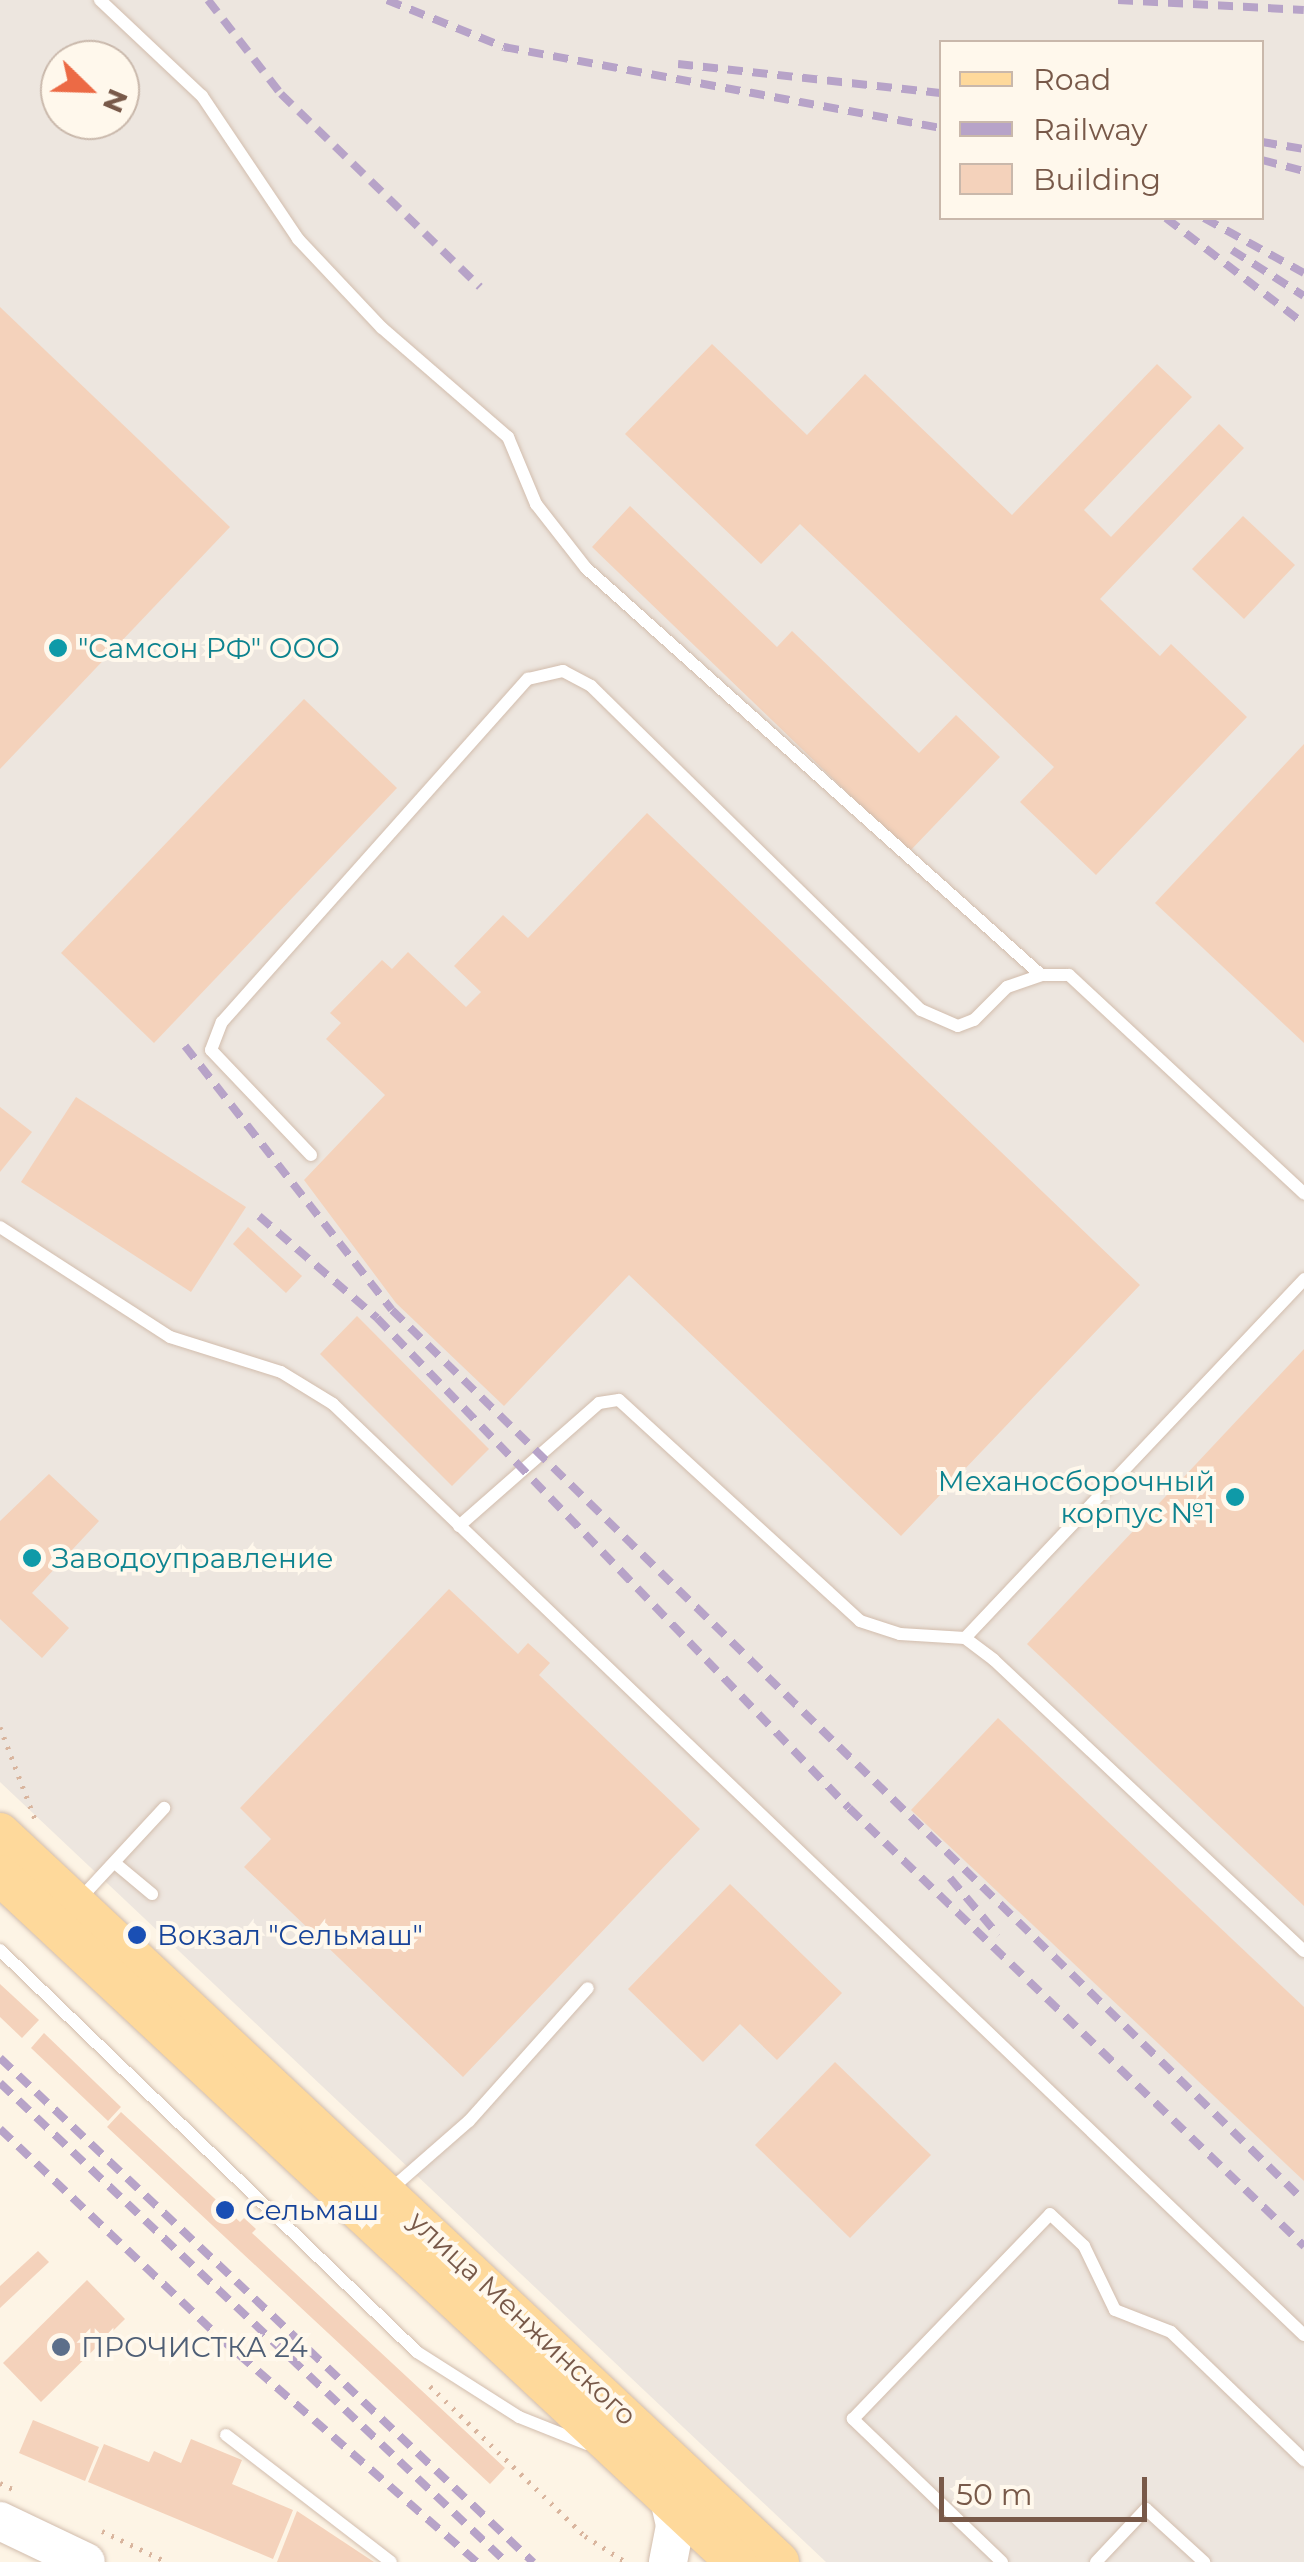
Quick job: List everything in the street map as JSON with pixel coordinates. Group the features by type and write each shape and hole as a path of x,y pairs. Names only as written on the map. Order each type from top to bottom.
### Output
{"main road":[{"name":"улица Менжинского","path":"0,1833 67,1913 627,2458 678,2485 715,2553"},
{"name":"улица Менжинского","path":"0,1874 67,1913 387,2192 678,2485 779,2562"},
{"path":"668,2562 678,2485"},
{"path":"0,2522 86,2562"}],"lane":[{"path":"100,0 202,96 298,239 382,328 508,438 536,504 586,568 1040,975"},
{"path":"311,1155 212,1050 222,1022 528,679 563,671 591,686 922,1010 958,1026 974,1020 1006,987 1040,975 1069,974 1304,1193"},
{"path":"0,1228 170,1337 281,1372 333,1404 1304,2335"},
{"path":"965,1638 1304,1279"},
{"path":"459,1526 598,1403 619,1400 860,1621 900,1634 965,1638 1304,1951"},
{"path":"67,1913 164,1808"},
{"path":"116,1864 152,1894"},
{"path":"0,1950 417,2352 519,2417 627,2458"},
{"path":"387,2192 469,2122 588,1988"},
{"path":"1002,2562 854,2419 1050,2214 1084,2246 1114,2310 1171,2332 1304,2460"},
{"path":"226,2435 391,2562"},
{"path":"1096,2562 1146,2509 1204,2562"}],"shaded area":[{"path":"0,0 1304,0 1304,2562 826,2562 0,1782"}],"building":[{"name":"\"Самсон РФ\" ООО","path":"0,307 230,527 0,769"},
{"path":"712,344 807,435 865,374 1012,515 1157,364 1192,397 1084,510 1111,537 1219,424 1244,448 1100,599 1160,656 1171,644 1247,717 1096,875 1020,802 1054,767 800,524 761,564 625,434"},
{"path":"630,506 777,647 792,631 919,753 956,715 1000,757 909,852 592,547"},
{"path":"1243,516 1295,565 1244,619 1192,569"},
{"path":"304,699 397,788 154,1043 61,953"},
{"path":"1304,744 1304,1043 1155,903"},
{"path":"647,813 1140,1285 901,1536 629,1275 504,1406 396,1303 304,1180 385,1095 326,1039 341,1023 330,1013 382,960 392,969 408,952 466,1007 481,992 454,966 503,915 528,938"},
{"path":"76,1097 246,1207 191,1292 21,1182"},
{"path":"0,1107 32,1132 0,1172"},
{"path":"248,1227 302,1276 286,1293 233,1244"},
{"path":"357,1316 489,1449 452,1486 320,1354"},
{"name":"Механосборочный корпус №1","path":"1304,1349 1304,1906 1027,1644"},
{"name":"Заводоуправление","path":"49,1474 99,1521 32,1593 69,1628 42,1658 0,1619 0,1521"},
{"path":"449,1589 518,1654 528,1643 550,1663 539,1675 700,1829 463,2077 244,1867 271,1839 240,1808"},
{"path":"998,1718 1304,2007 1304,2181 911,1810"},
{"path":"730,1884 842,1993 777,2060 740,2024 703,2062 628,1989"},
{"path":"0,1984 39,2020 22,2038 0,2017"},
{"path":"44,2033 121,2107 108,2121 31,2048"},
{"path":"835,2062 931,2155 850,2238 755,2145"},
{"path":"121,2112 240,2222 244,2218 256,2229 252,2233 505,2468 490,2484 107,2127"},
{"path":"38,2251 49,2262 0,2308 0,2286"},
{"path":"87,2280 125,2319 41,2402 3,2363"},
{"path":"33,2420 99,2447 85,2481 19,2453"},
{"path":"191,2439 242,2460 232,2484 293,2510 273,2559 88,2482 104,2444 149,2462 154,2451 181,2463"},
{"path":"297,2511 374,2562 277,2562"}],"railway":[{"path":"208,0 281,94 480,287"},
{"path":"387,0 504,47 939,127"},
{"path":"1118,0 1304,10"},
{"path":"678,64 939,93"},
{"path":"1264,142 1304,149"},
{"path":"1264,161 1304,171"},
{"path":"1169,220 1304,324"},
{"path":"1208,220 1304,273"},
{"path":"1232,250 1304,296"},
{"path":"185,1046 392,1310 1304,2201"},
{"path":"259,1216 377,1318 849,1808 1304,2246"},
{"path":"950,1878 998,1935"},
{"path":"0,2058 533,2562"},
{"path":"0,2083 506,2562"},
{"path":"0,2129 220,2338 477,2562"}],"place":[{"name":"\"Самсон РФ\" ООО","path":"58,648"},
{"name":"Механосборочный корпус №1","path":"1235,1497"},
{"name":"Заводоуправление","path":"32,1558"},
{"name":"Вокзал \"Сельмаш\"","path":"137,1935"},
{"name":"Сельмаш","path":"225,2210"},
{"name":"ПРОЧИСТКА 24","path":"61,2347"}]}
